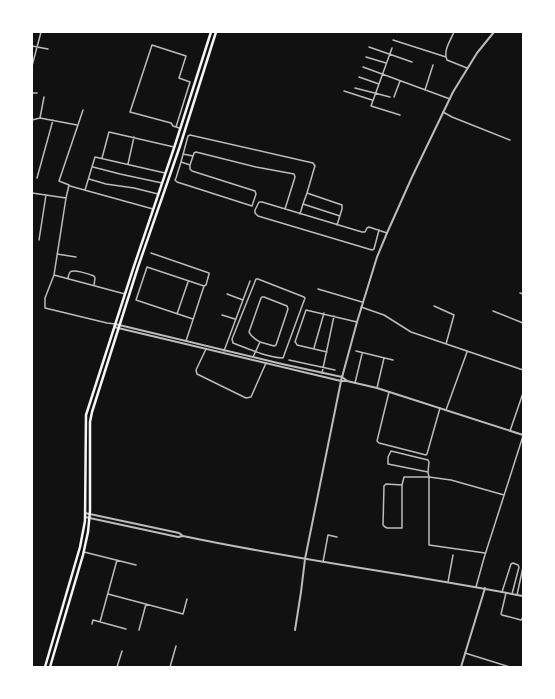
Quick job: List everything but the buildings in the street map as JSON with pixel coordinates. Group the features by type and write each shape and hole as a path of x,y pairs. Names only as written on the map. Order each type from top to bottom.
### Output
{"main road":[{"path":"45,667 80,547 86,512 86,418 211,32"},
{"path":"50,667 84,552 88,532 90,518 90,419 138,267 180,146 216,32"}],"street":[{"path":"32,66 41,32"},
{"path":"446,57 446,52 454,32"},
{"path":"295,630 305,559 341,381 362,302 377,257 387,233 443,112 477,52 494,32"},
{"path":"393,40 446,57 447,60 467,68"},
{"path":"176,127 190,82 179,78 186,56 152,45 130,112 171,123 173,126 180,129"},
{"path":"32,46 48,49"},
{"path":"370,47 412,62"},
{"path":"392,48 371,106 400,115"},
{"path":"366,56 386,64"},
{"path":"425,90 434,64"},
{"path":"363,67 450,99"},
{"path":"359,77 379,84"},
{"path":"394,97 400,81"},
{"path":"355,88 390,97"},
{"path":"344,91 373,101"},
{"path":"32,93 37,94"},
{"path":"40,118 44,97"},
{"path":"83,110 59,181 70,186 153,209"},
{"path":"443,112 510,140"},
{"path":"32,120 40,118 78,125"},
{"path":"37,178 53,120"},
{"path":"102,159 109,132 174,147"},
{"path":"300,214 315,166 313,163 190,135 188,136 175,180 177,182 252,206 258,216 372,250 374,249 379,230"},
{"path":"128,164 134,137"},
{"path":"252,206 256,194 254,191 192,171 190,169 190,165 196,152 256,167 294,174 295,176 285,209"},
{"path":"183,154 193,157"},
{"path":"85,190 95,157 165,173"},
{"path":"181,162 190,165"},
{"path":"93,167 162,183"},
{"path":"89,179 110,185 134,188 158,194"},
{"path":"69,185 54,275 45,298 45,308 176,340 206,349 254,357 341,381 377,388 523,435 476,587"},
{"path":"32,193 66,198"},
{"path":"307,193 340,204 342,207 338,225"},
{"path":"39,240 46,195"},
{"path":"255,209 259,202 262,202 363,232 365,232 368,227 387,233"},
{"path":"303,204 340,216"},
{"path":"151,253 209,273 186,341"},
{"path":"57,254 76,257"},
{"path":"193,319 136,300 147,267 204,286"},
{"path":"68,279 70,272 74,271 92,275 95,277 94,286"},
{"path":"54,275 125,294"},
{"path":"258,279 304,297 283,358 277,358 256,351 233,343 232,339 256,280 258,279"},
{"path":"177,314 188,281"},
{"path":"224,351 250,281"},
{"path":"318,289 362,302"},
{"path":"227,294 243,300"},
{"path":"264,297 287,306 288,309 276,345 274,346 260,342 250,335 249,332 261,298 264,297"},
{"path":"434,306 454,315 446,344"},
{"path":"361,307 384,315 411,332 523,370"},
{"path":"327,352 297,345 295,342 306,310 324,313 356,322"},
{"path":"493,311 523,323"},
{"path":"314,349 324,313"},
{"path":"222,315 235,319"},
{"path":"322,373 334,316"},
{"path":"176,340 186,341 266,363 342,377 347,381"},
{"path":"254,357 260,342"},
{"path":"206,349 196,370 197,374 246,398 251,397 266,363"},
{"path":"356,351 393,360"},
{"path":"446,410 468,351"},
{"path":"355,383 363,353"},
{"path":"377,388 384,358"},
{"path":"289,360 335,370"},
{"path":"389,392 376,441 379,443 426,455 440,408"},
{"path":"510,431 523,393"},
{"path":"428,472 388,464 388,457 391,451 428,460 429,462 429,545 485,554"},
{"path":"402,484 386,484 384,486 383,525 386,528 402,528 402,484 404,477 429,477 451,480 504,495"},
{"path":"86,512 179,533 183,536"},
{"path":"85,517 178,537 183,536 305,559 485,588 523,596"},
{"path":"323,562 328,535 337,537"},
{"path":"84,552 136,565"},
{"path":"448,582 453,555"},
{"path":"100,622 117,560"},
{"path":"502,592 511,564 513,563 519,567 512,594"},
{"path":"517,595 523,567"},
{"path":"461,667 485,588"},
{"path":"506,592 501,614 521,620 523,616"},
{"path":"108,594 183,614 187,598"},
{"path":"139,630 146,604"},
{"path":"92,624 93,620 126,629"},
{"path":"170,667 176,646"},
{"path":"117,667 122,651"},
{"path":"465,654 510,667"}]}
